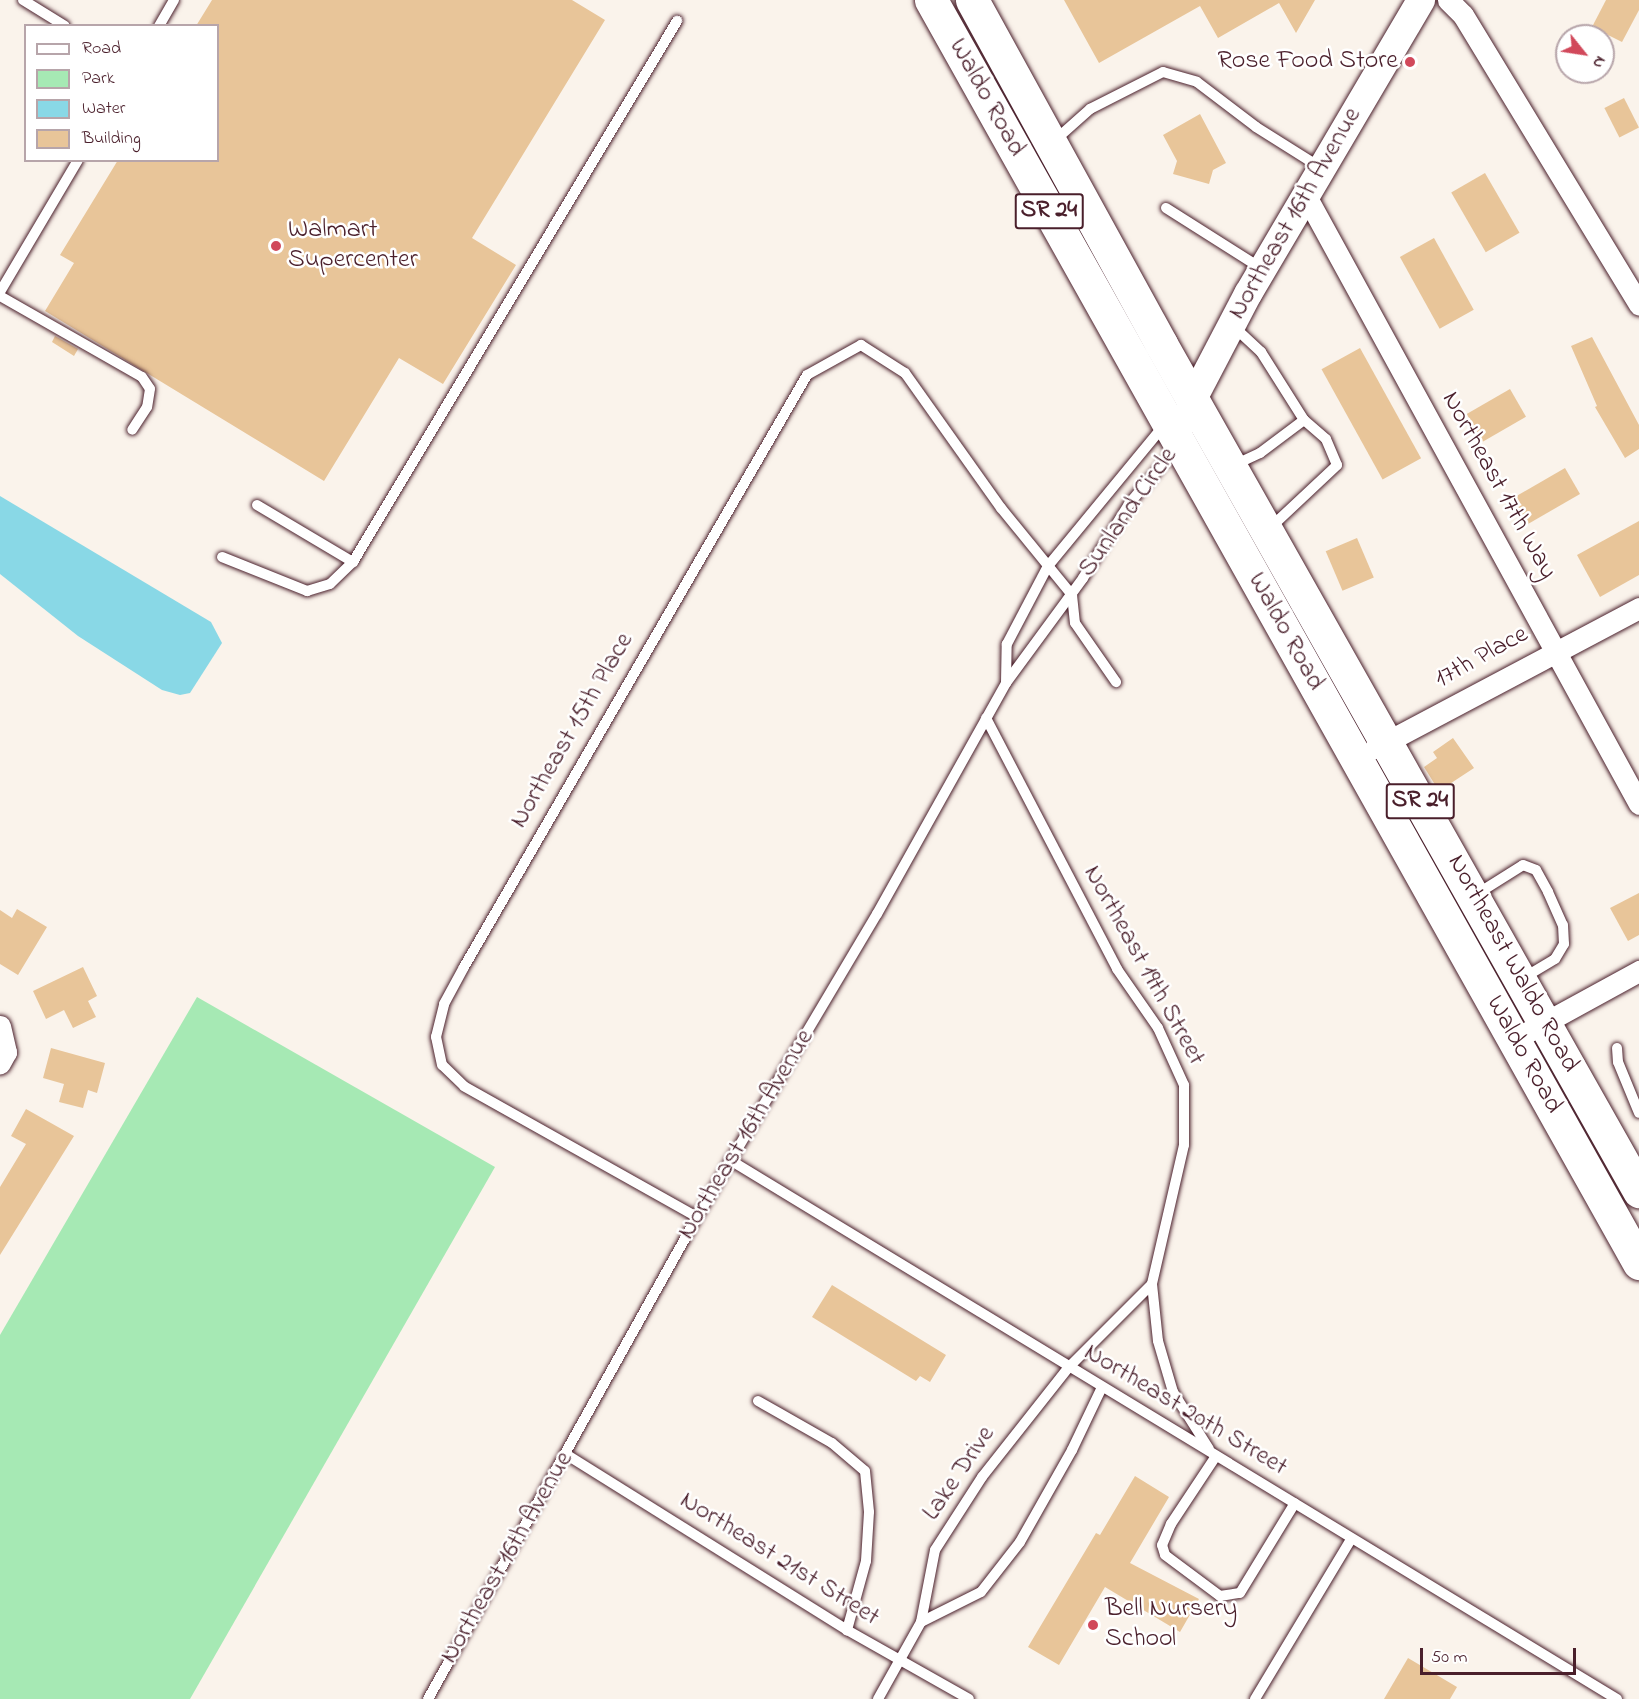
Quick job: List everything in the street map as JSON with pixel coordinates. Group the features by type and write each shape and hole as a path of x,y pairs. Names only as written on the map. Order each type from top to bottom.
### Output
{"highway":[{"name":"Waldo Road","path":"931,0 1354,760 1639,1263"},
{"name":"Waldo Road","path":"972,0 1230,467 1295,580"},
{"name":"Northeast Waldo Road","path":"1295,580 1522,979 1639,1191"}],"street":[{"name":"Northeast 16th Avenue","path":"1193,399 1263,270 1421,0"},
{"path":"1448,0 1463,15 1639,305"},
{"name":"Northeast 17th Way","path":"1306,196 1557,648 1639,804"},
{"name":"Sunland Circle","path":"1173,433 1193,399"},
{"name":"17th Place","path":"1354,760 1557,648 1639,608"},
{"path":"1513,1040 1639,971"},
{"path":"0,1026 6,1052 0,1063"}],"lane":[{"path":"23,0 62,24"},
{"path":"160,24 174,0"},
{"path":"222,557 307,591 330,584 353,562 677,21"},
{"path":"1051,144 1090,109 1163,72 1197,82 1256,127 1322,168"},
{"path":"77,162 0,294 142,377 150,389 147,407 132,430"},
{"path":"1166,208 1263,270"},
{"path":"1232,325 1261,352 1304,420 1326,439 1337,465 1292,512 1266,530"},
{"name":"Northeast 15th Place","path":"697,1217 464,1086 442,1065 436,1037 444,1004 807,375 861,345 905,373 976,472 1048,566"},
{"path":"1230,467 1260,453 1304,420"},
{"name":"Sunland Circle","path":"1048,566 1173,433"},
{"name":"Sunland Circle","path":"1006,683 1072,595 1173,433"},
{"path":"257,505 353,562"},
{"path":"1048,566 1072,595 1075,623 1116,682"},
{"name":"Northeast 16th Avenue","path":"428,1699 567,1455 697,1217 877,914 1006,683 1007,644 1048,566"},
{"name":"Northeast 19th Street","path":"986,718 1118,969 1158,1028 1184,1085 1184,1145 1152,1284 1158,1341 1173,1392 1214,1454"},
{"path":"1474,896 1523,865 1536,870 1563,925 1564,944 1555,959 1522,979"},
{"path":"1617,1048 1624,1082 1639,1113"},
{"name":"Northeast 20th Street","path":"730,1160 1617,1699"},
{"name":"Lake Drive","path":"878,1699 921,1622 935,1550 1029,1413 1069,1367 1152,1284"},
{"path":"921,1622 981,1592 1014,1550 1072,1450 1102,1387"},
{"path":"758,1401 832,1443 865,1471 869,1512 866,1561 847,1629"},
{"path":"1214,1454 1171,1524 1162,1545 1165,1555 1220,1596 1240,1593 1295,1503"},
{"name":"Northeast 21st Street","path":"567,1455 847,1629 969,1699"},
{"path":"1255,1699 1351,1539"}],"green space":[{"path":"197,997 495,1167 190,1699 0,1699 0,1335"}],"water":[{"path":"0,496 211,622 222,643 190,693 180,695 162,690 78,636 0,574"}],"building":[{"name":"Walmart Supercenter","path":"212,0 572,0 605,20 472,238 516,265 443,384 399,358 324,481 45,311 74,263 60,255 117,162 219,162 219,24 197,24"},
{"path":"1064,0 1315,0 1296,33 1279,3 1218,38 1200,6 1099,63"},
{"path":"1606,0 1639,0 1639,10 1622,42 1615,38 1615,24 1594,24"},
{"path":"1624,98 1639,127 1619,137 1604,108"},
{"path":"1200,114 1226,163 1213,170 1209,184 1173,174 1177,161 1163,135"},
{"path":"1485,173 1520,233 1486,252 1451,192"},
{"path":"1434,238 1474,310 1440,329 1400,257"},
{"path":"55,336 78,349 74,356 52,342"},
{"path":"1592,337 1639,425 1639,449 1625,458 1595,407 1597,406 1571,346"},
{"path":"1360,348 1421,458 1383,480 1322,369"},
{"path":"1510,389 1526,417 1483,442 1467,414"},
{"path":"1565,468 1580,494 1525,525 1510,500"},
{"path":"1639,521 1639,575 1600,597 1577,555"},
{"path":"1357,538 1374,578 1343,591 1326,551"},
{"path":"1453,738 1474,768 1439,791 1424,767 1437,758 1433,752"},
{"path":"1639,893 1639,935 1628,941 1610,908"},
{"path":"17,909 47,927 18,975 0,964 0,910 12,918"},
{"path":"83,967 97,996 88,1001 96,1017 73,1028 64,1010 46,1019 33,991"},
{"path":"51,1048 105,1063 97,1093 88,1090 83,1108 59,1102 64,1084 43,1078"},
{"path":"26,1109 74,1136 0,1255 0,1187 26,1144 11,1136"},
{"path":"832,1285 946,1355 930,1382 920,1376 916,1381 812,1317"},
{"path":"1135,1476 1169,1497 1130,1563 1199,1599 1180,1632 1105,1587 1059,1665 1028,1647 1096,1533 1100,1535"},
{"path":"1408,1658 1457,1687 1450,1699 1384,1699"}],"place":[{"name":"Rose Food Store","path":"1410,62"},
{"name":"Walmart Supercenter","path":"276,246"},
{"name":"Bell Nursery School","path":"1093,1625"}]}
